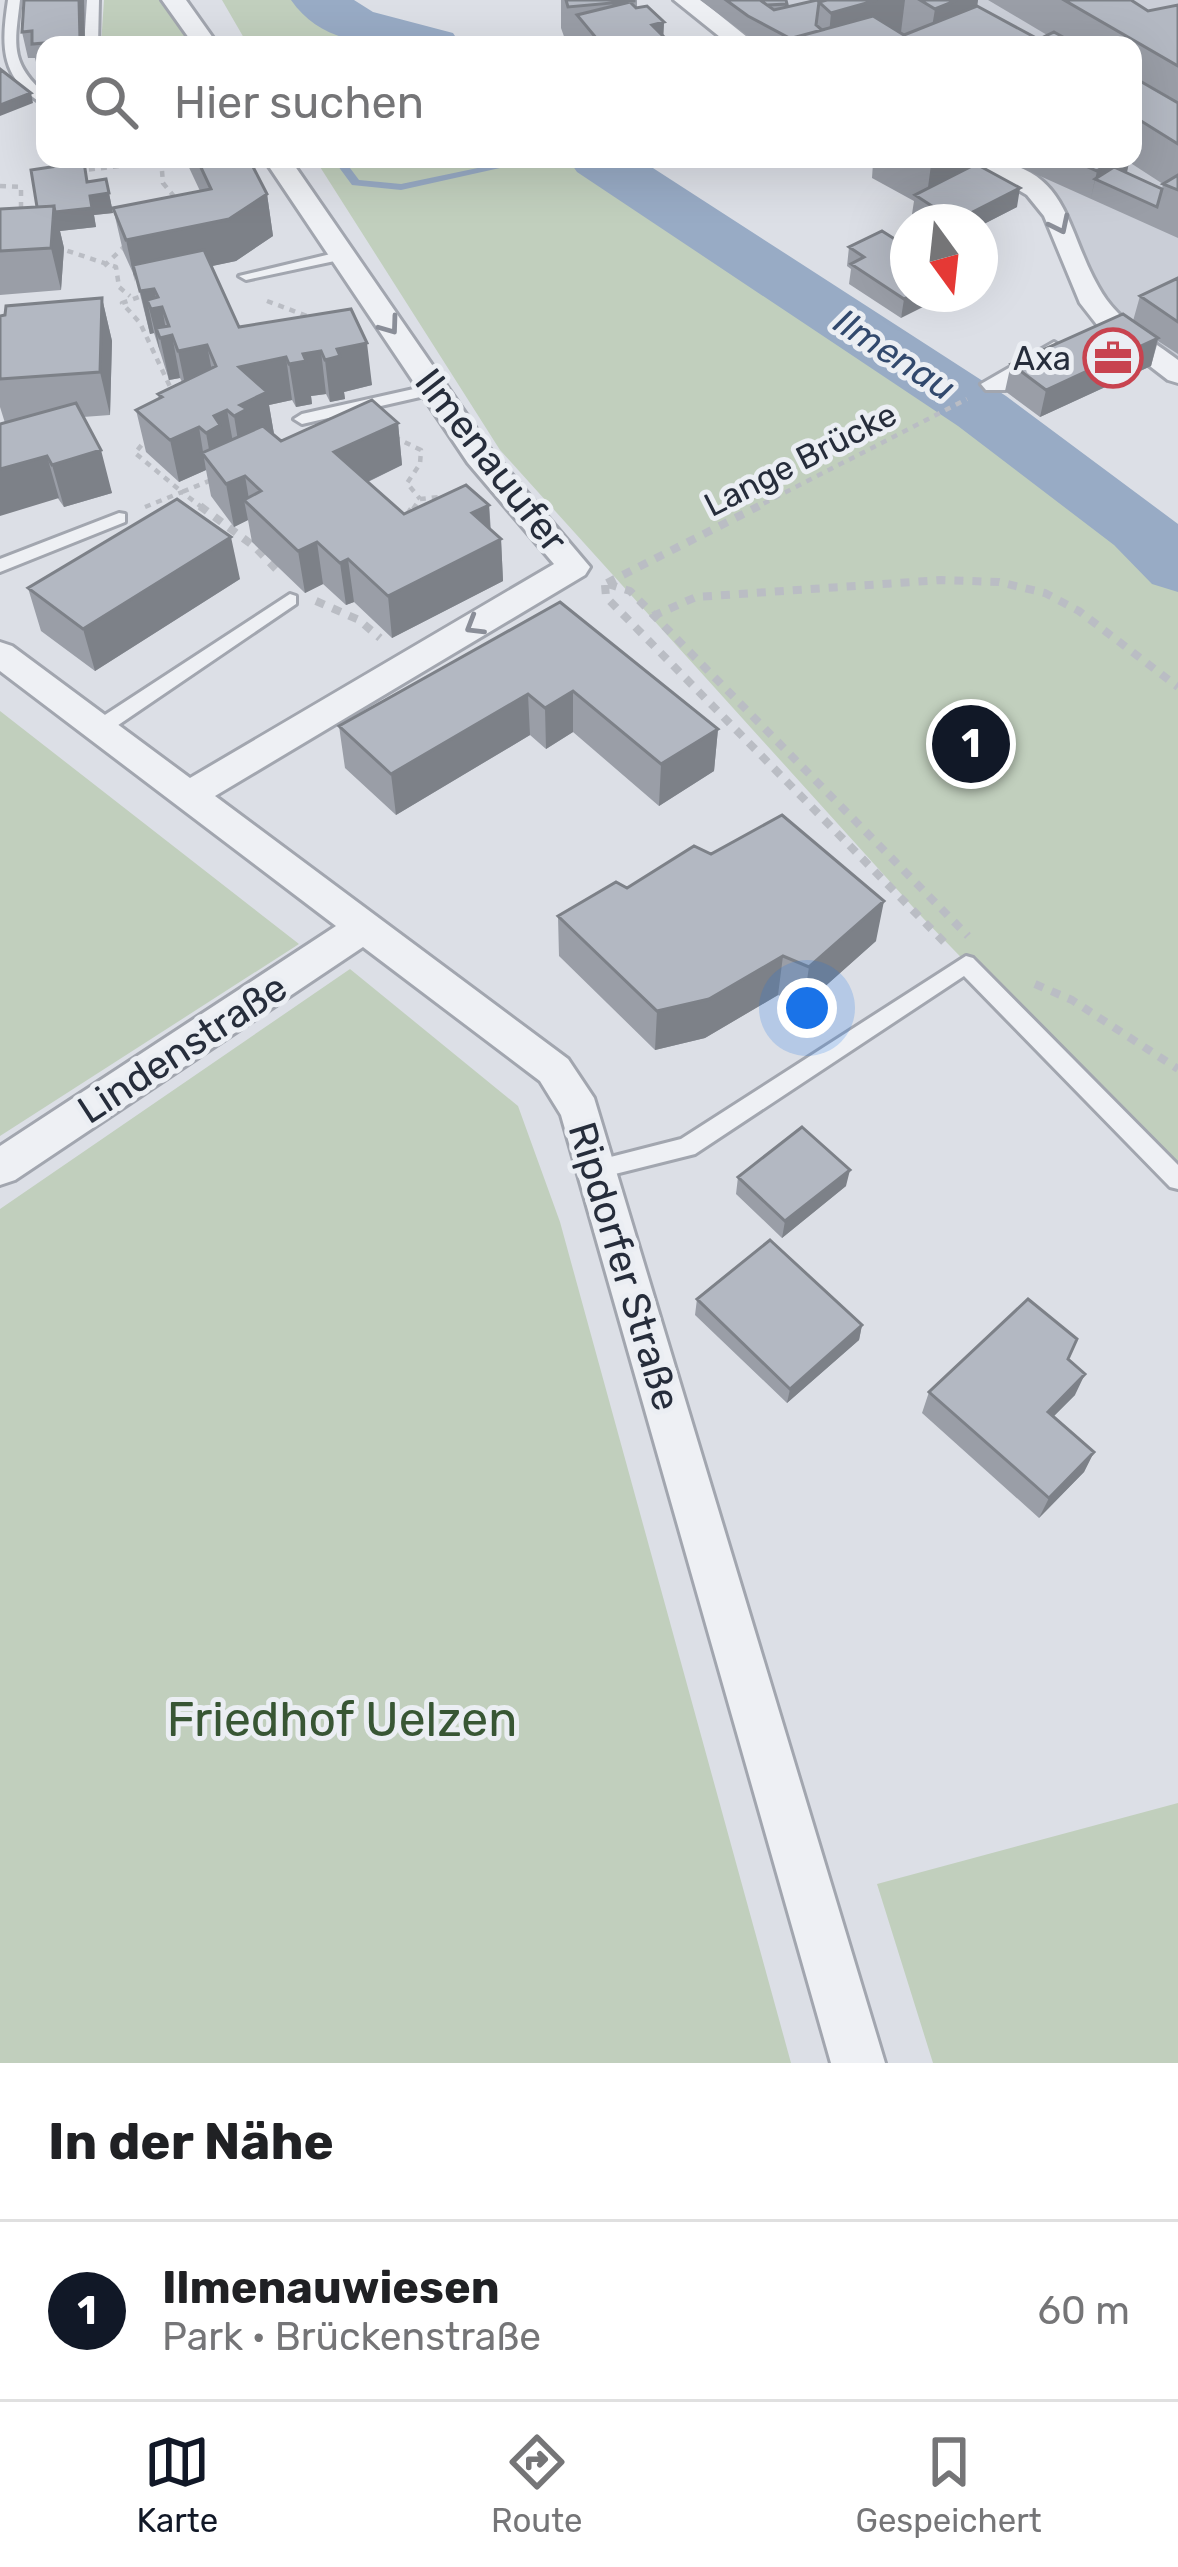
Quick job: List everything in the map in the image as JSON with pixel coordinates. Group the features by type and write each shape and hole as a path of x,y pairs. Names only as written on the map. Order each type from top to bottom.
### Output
{"street":[{"path":"174,0 200,36"},
{"path":"686,0 733,36"},
{"name":"Ilmenauufer","path":"186,797 574,566 479,456 284,168"},
{"path":"997,168 1036,189 1058,214 1090,297 1089,331"},
{"path":"996,384 1143,302"},
{"path":"1089,331 1178,374"},
{"name":"Ripdorfer Straße","path":"0,654 554,1070 580,1109 858,2063"},
{"name":"Lindenstraße","path":"0,1168 364,927"}],"lane":[{"path":"14,0 7,59 10,73 36,94"},
{"path":"92,36 94,0"},
{"path":"246,276 339,256"},
{"path":"302,418 436,389"},
{"path":"0,566 119,518"},
{"path":"98,729 295,597"},
{"path":"598,1169 687,1148 966,964 1178,1180"}],"path":[{"path":"64,176 89,168"},
{"path":"162,168 163,183 178,202 177,216"},
{"path":"0,186 36,184"},
{"path":"21,187 21,225"},
{"path":"103,267 128,243 146,236"},
{"path":"50,247 68,247 103,267 116,267 119,287 130,296"},
{"path":"246,276 228,282 318,320"},
{"path":"162,291 130,296 122,303 140,322 178,403"},
{"name":"Lange Brücke","path":"626,576 996,384"},
{"path":"366,404 383,435 422,450 420,464 406,483 420,499"},
{"path":"162,423 135,453 255,547 295,597 359,620 384,642 426,655"},
{"path":"119,518 224,475"},
{"path":"402,524 420,499 452,496"},
{"path":"238,554 255,547"},
{"path":"653,616 696,598 941,580 999,582 1045,593 1079,611 1178,687"},
{"name":"Ilmenauufer","path":"966,964 606,597 605,583 630,591 998,966"},
{"path":"966,964 998,966 1072,1000 1178,1069"}],"shaded area":[{"path":"691,0 1178,0 1178,366 1106,309 1056,196 1005,168 1142,168 1142,36 745,36"}],"green space":[{"path":"104,0 165,0 189,36 102,36"},
{"path":"222,0 333,0 368,21 427,36 243,36"},
{"path":"321,168 642,168 972,384 1171,542 1178,550 1178,1182 922,917 500,450"},
{"path":"0,711 299,944 0,1136"},
{"name":"Friedhof Uelzen","path":"350,969 518,1106 560,1222 791,2063 0,2063 0,1209"},
{"path":"1178,1803 1178,2063 933,2063 877,1884"}],"building":[{"path":"24,0 79,0 80,36 36,36 32,44 32,31 22,32"},
{"path":"566,0 634,0 634,1 568,7"},
{"path":"726,0 760,0 774,10 827,0 819,2 816,25 822,30 800,36 786,36"},
{"path":"760,0 786,0 787,4 767,5"},
{"path":"877,0 831,13 819,2"},
{"path":"920,0 957,0 935,9"},
{"path":"1064,0 1131,0 1148,11 1178,5 1178,66 1142,45 1142,36 1126,36"},
{"path":"630,2 636,8 647,6 664,22 652,25 663,36 594,36 577,15"},
{"path":"977,6 1032,36 800,36 873,16 904,35"},
{"path":"0,69 31,93 0,105"},
{"path":"1142,82 1178,103 1178,144 1142,122"},
{"path":"85,168 87,182 106,179 109,193 90,196 92,208 55,212 54,206 37,207 31,170"},
{"path":"201,168 254,168 267,194 229,219 126,240 113,208 211,189"},
{"path":"968,168 983,168 1020,188 988,204 929,204 915,195"},
{"path":"1116,168 1162,189 1157,207 1095,179"},
{"path":"1178,175 1178,190 1163,184"},
{"path":"54,206 51,248 0,251 0,209"},
{"path":"882,231 890,236 890,290 851,264 864,257 849,247"},
{"path":"204,250 239,327 351,309 367,343 337,349 340,356 325,360 321,351 303,354 306,361 289,364 286,357 239,367 267,392 240,405 247,409 234,416 227,410 214,416 220,425 206,433 199,427 170,440 136,410 216,366 207,345 178,351 172,335 160,338 156,328 169,326 162,307 151,309 147,300 158,297 154,289 140,291 133,265"},
{"path":"1178,278 1178,322 1140,296"},
{"path":"102,298 100,372 0,379 0,316 5,315 6,306"},
{"path":"1123,314 1158,338 1046,390 1011,364"},
{"path":"372,400 398,423 334,452 404,514 466,485 489,505 472,513 501,539 388,596 348,559 340,563 317,542 298,551 244,500 261,491 245,476 226,484 202,453 263,426 281,441"},
{"path":"76,403 101,450 52,465 47,456 0,469 0,424"},
{"path":"177,499 231,537 83,629 28,588"},
{"path":"560,602 718,729 661,764 573,691 545,708 528,694 391,774 339,726"},
{"path":"782,815 884,901 809,967 783,956 709,999 657,1011 558,916 616,882 627,888 694,846 711,854"},
{"path":"802,1127 850,1170 785,1221 738,1177"},
{"path":"770,1240 862,1325 790,1389 697,1299"},
{"path":"1028,1299 1077,1339 1068,1359 1085,1374 1048,1412 1094,1452 1049,1498 929,1392"}],"waterway":[{"name":"Ilmenau","path":"318,0 353,24 399,36"},
{"path":"345,168 356,183 401,187 492,168"},
{"name":"Ilmenau","path":"612,168 982,411 1140,528 1178,567"}],"place":[{"name":"Axa","path":"1113,358"},
{"name":"Ilmenauwiesen","path":"971,744"}]}
